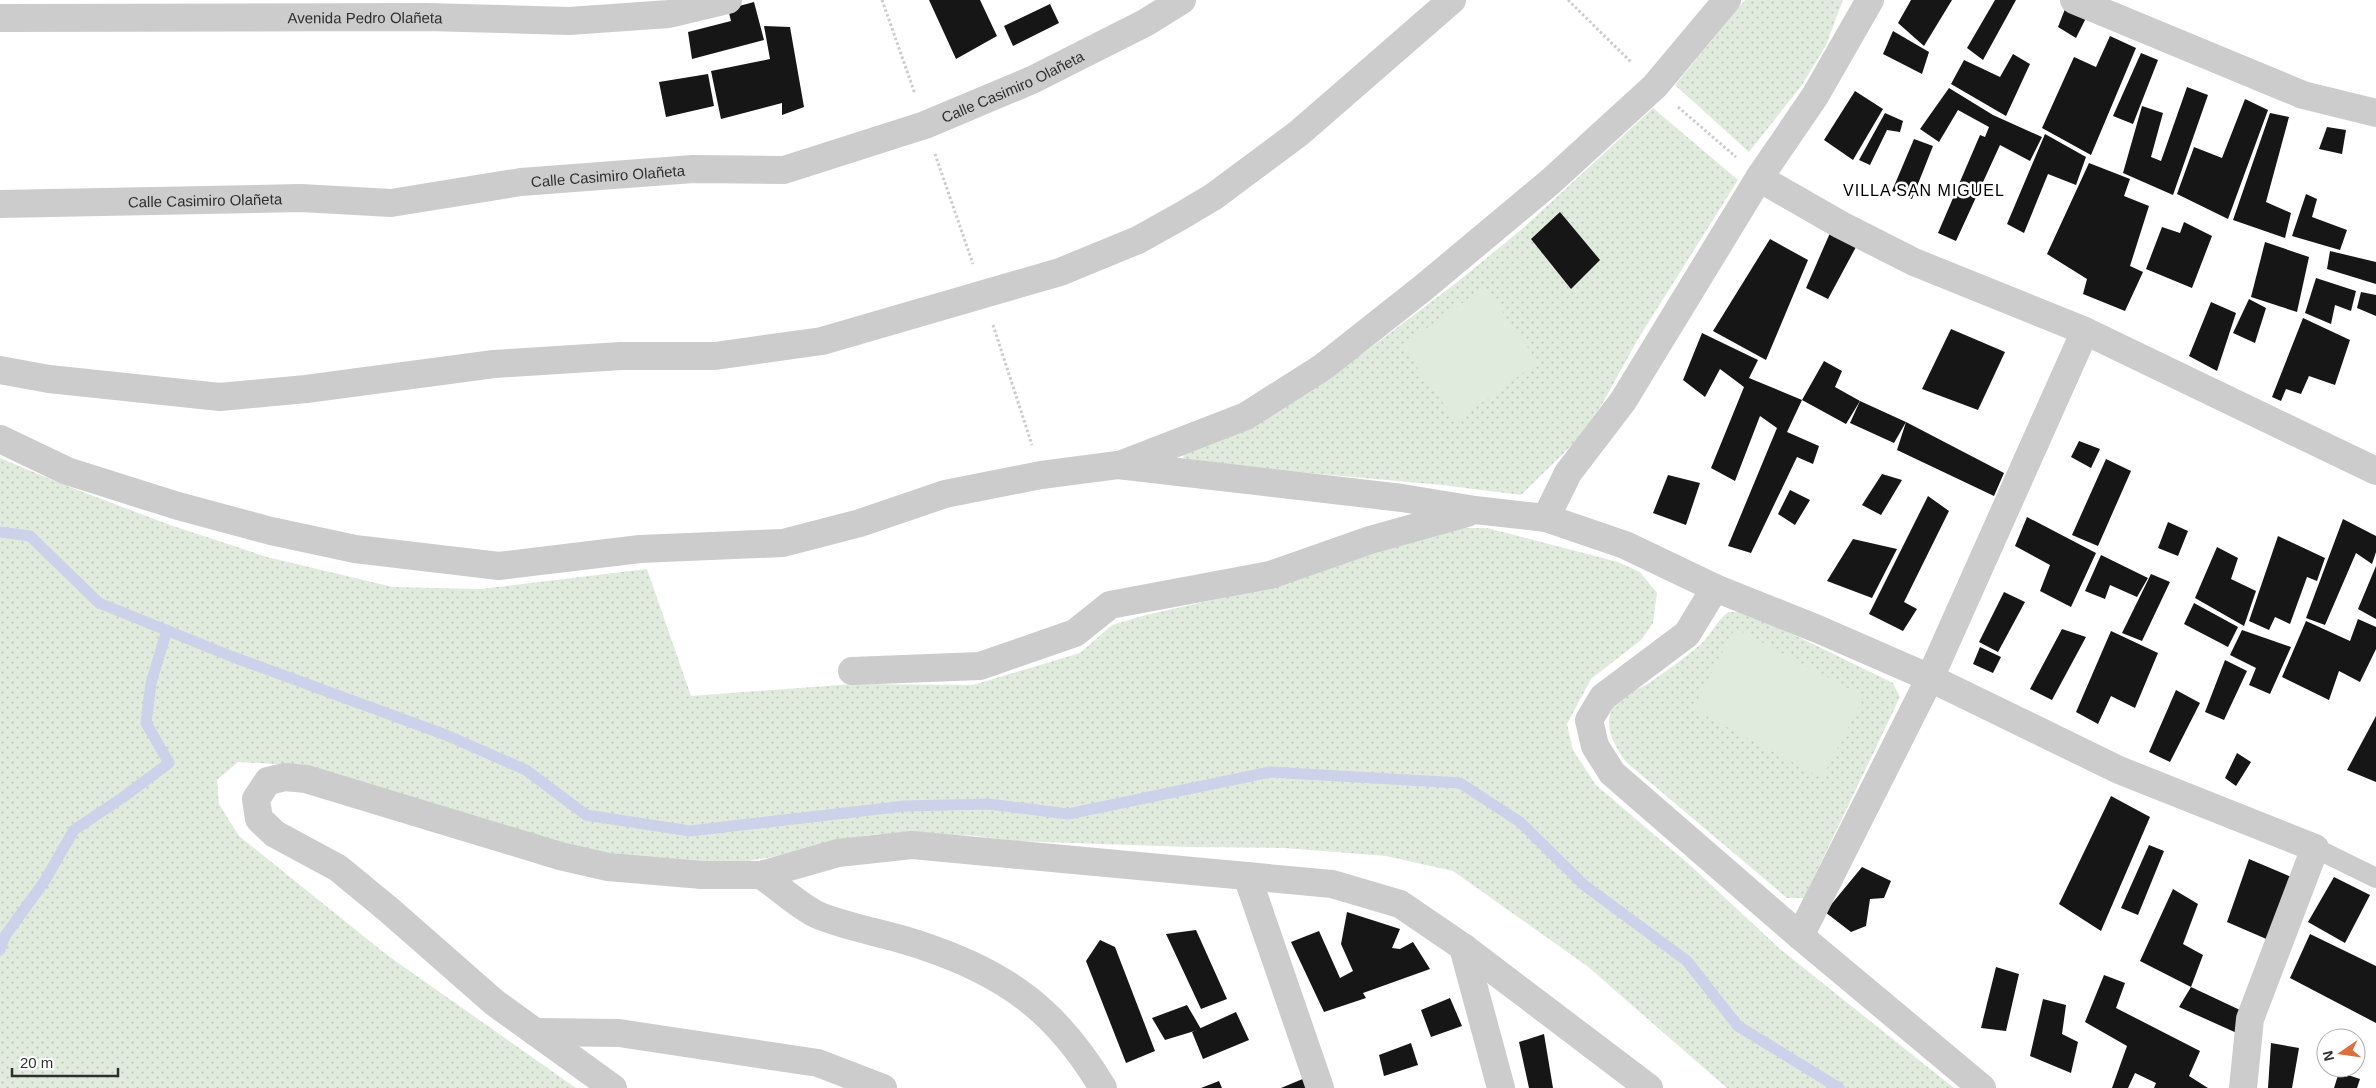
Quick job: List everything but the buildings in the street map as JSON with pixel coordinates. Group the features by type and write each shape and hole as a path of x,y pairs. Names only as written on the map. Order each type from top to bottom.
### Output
{"street":[{"name":"Avenida Pedro Olañeta","path":"0,18 427,17 570,21 669,14 728,0"},
{"name":"Calle Casimiro Olañeta","path":"0,204 301,198 391,203 521,182 693,169 784,170 925,125 1032,80 1145,23 1182,0"},
{"path":"0,370 49,379 220,398 306,389 494,364 621,356 715,356 822,341 1060,272 1138,240 1213,197 1299,132 1452,0"},
{"path":"0,439 67,470 178,506 271,531 355,549 499,566 640,549 783,543 860,523 945,494 1041,475 1118,465 1246,416 1323,367 1445,270 1550,182 1634,106 1655,86 1726,0"},
{"path":"1546,518 1568,473 1623,401 1759,178 1815,96 1870,0"},
{"path":"2074,0 2304,96 2376,113"},
{"path":"1759,178 1841,225 1914,262 2085,331 2376,471"},
{"path":"1800,936 1930,678 2085,331"},
{"path":"1118,465 1402,498 1476,510 1546,518 1625,544 1715,588 1820,630 1930,678 2119,770 2315,848 2250,1020 2244,1088"},
{"path":"852,671 980,666 1075,633 1110,605 1270,575 1370,540 1476,510"},
{"path":"1715,588 1687,634 1603,697 1589,720 1595,746 1612,773 1800,936 1982,1088"},
{"path":"612,1088 495,1003 390,910 338,868 275,834 259,819 256,799 268,781 286,777 306,779 560,856 608,867 702,875 761,875 838,853 912,845 1332,884 1400,904 1463,947 1649,1088"},
{"path":"761,875 818,916 923,946 982,969 1021,992 1056,1022 1103,1088"},
{"path":"1247,876 1320,1088"},
{"path":"1463,947 1501,1088"},
{"path":"535,1032 619,1033 818,1064 883,1088"}],"lane":[{"path":"2315,848 2376,878"}],"path":[{"path":"882,0 983,294 1041,475"}],"shaded area":[{"path":"1745,0 1843,0 1826,45 1802,85 1749,152 1675,85"},
{"path":"1653,108 1738,180 1638,339 1601,406 1573,444 1521,495 1442,485 1210,464 1195,465 1183,458 1184,451 1297,398 1365,352 1456,283 1522,229"},
{"path":"1485,287 1538,362 1456,421 1402,346"},
{"path":"0,458 170,525 267,557 393,587 481,589 647,569 691,696 853,684 973,685 1080,653 1112,625 1146,615 1243,593 1369,552 1455,528 1487,528 1618,562 1640,572 1657,593 1653,623 1641,640 1591,679 1567,724 1573,750 1596,785 1692,867 1780,949 1954,1088 1727,1088 1587,966 1453,871 1386,856 1285,848 1016,841 975,836 912,833 869,835 832,842 788,854 716,867 576,852 294,765 238,762 217,780 219,804 239,836 387,955 576,1088 0,1088"},
{"path":"1728,612 1747,612 1893,683 1900,697 1804,898 1787,898 1626,762 1615,744 1610,730 1610,716 1615,704 1625,696 1652,681 1693,651 1704,641"},
{"path":"1735,628 1864,697 1822,778 1693,709"}],"waterway":[{"path":"0,532 30,536 99,603 233,657 446,735 526,770 586,815 690,831 905,806 989,804 1068,814 1270,772 1460,783 1520,822 1584,885 1687,961 1738,1026 1839,1088"},
{"path":"0,950 5,936 44,882 74,830 122,798 169,763 146,723 151,683 167,630"}],"district":[{"name":"VILLA SAN MIGUEL","path":"1924,190"}]}
